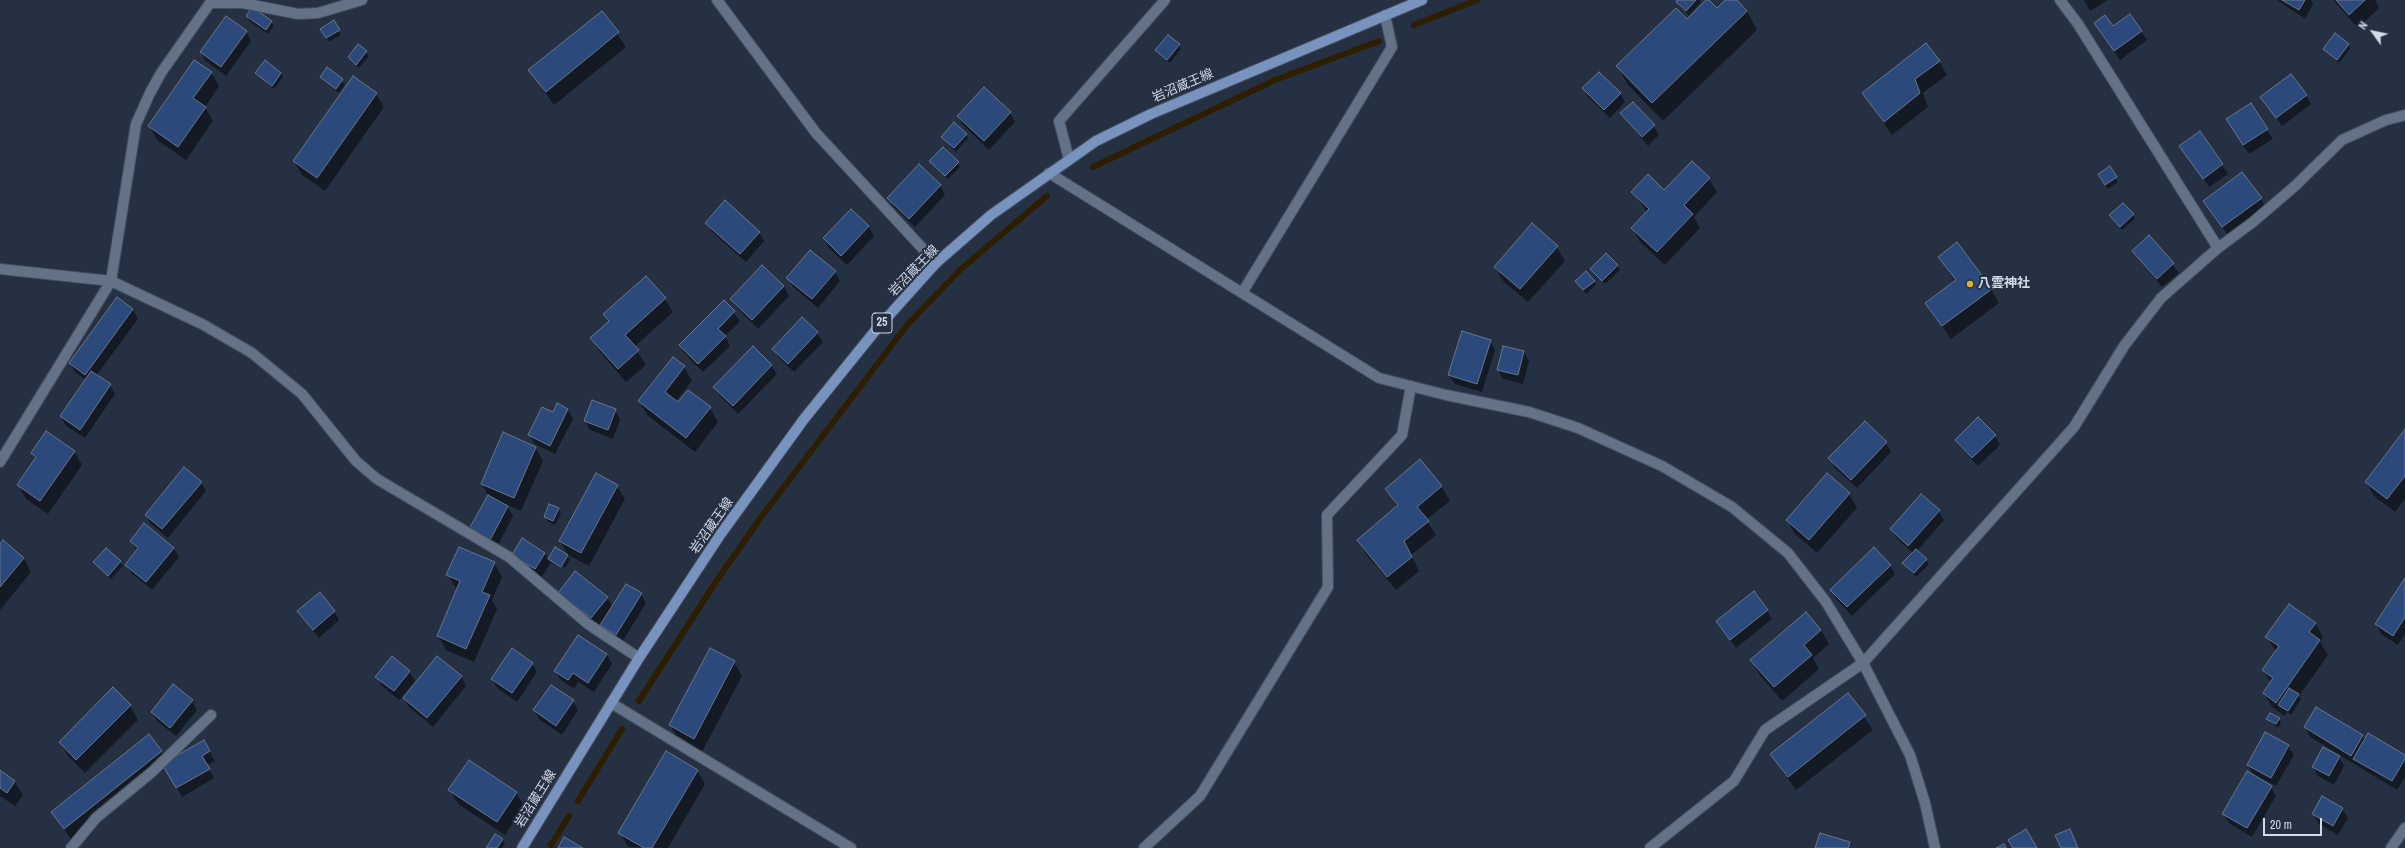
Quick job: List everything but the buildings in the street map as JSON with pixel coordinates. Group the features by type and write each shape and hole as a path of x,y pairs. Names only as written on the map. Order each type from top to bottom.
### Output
{"main road":[{"name":"岩沼蔵王線","path":"522,848 639,658 720,535 804,420 875,331 936,263 991,214 1096,141 1151,114 1422,0"}],"street":[{"path":"0,462 111,281 136,124 158,80 210,3 243,3 298,14 318,13 362,0"},
{"path":"717,0 816,133 936,263"},
{"path":"1069,159 1059,121 1165,0"},
{"path":"2060,0 2078,24 2218,248"},
{"path":"1242,293 1392,47 1385,15"},
{"path":"1650,848 1734,781 1765,730 1863,663 2074,427 2124,346 2161,298 2218,248 2253,222 2289,191 2342,140 2386,120 2405,115"},
{"path":"1049,173 1379,378 1529,412 1578,428 1662,466 1732,507 1788,553 1826,602 1863,663 1910,755 1925,803 1935,848"},
{"path":"0,269 111,281 202,324 252,353 302,394 356,461 377,479 509,557 588,624 639,658"},
{"path":"1144,848 1200,796 1328,587 1327,515 1402,435 1412,386"},
{"path":"611,703 851,848"},
{"path":"71,848 96,818 152,772 211,715"},
{"path":"2391,848 2405,828"}],"waterway":[{"path":"1414,25 1477,0"},
{"path":"1093,167 1275,80 1379,41"},
{"path":"639,701 717,580 762,516 907,325 961,269 1047,196"},
{"path":"578,801 622,729"},
{"path":"551,845 569,816"}],"place":[{"name":"八雲神社","path":"1970,284"}]}
